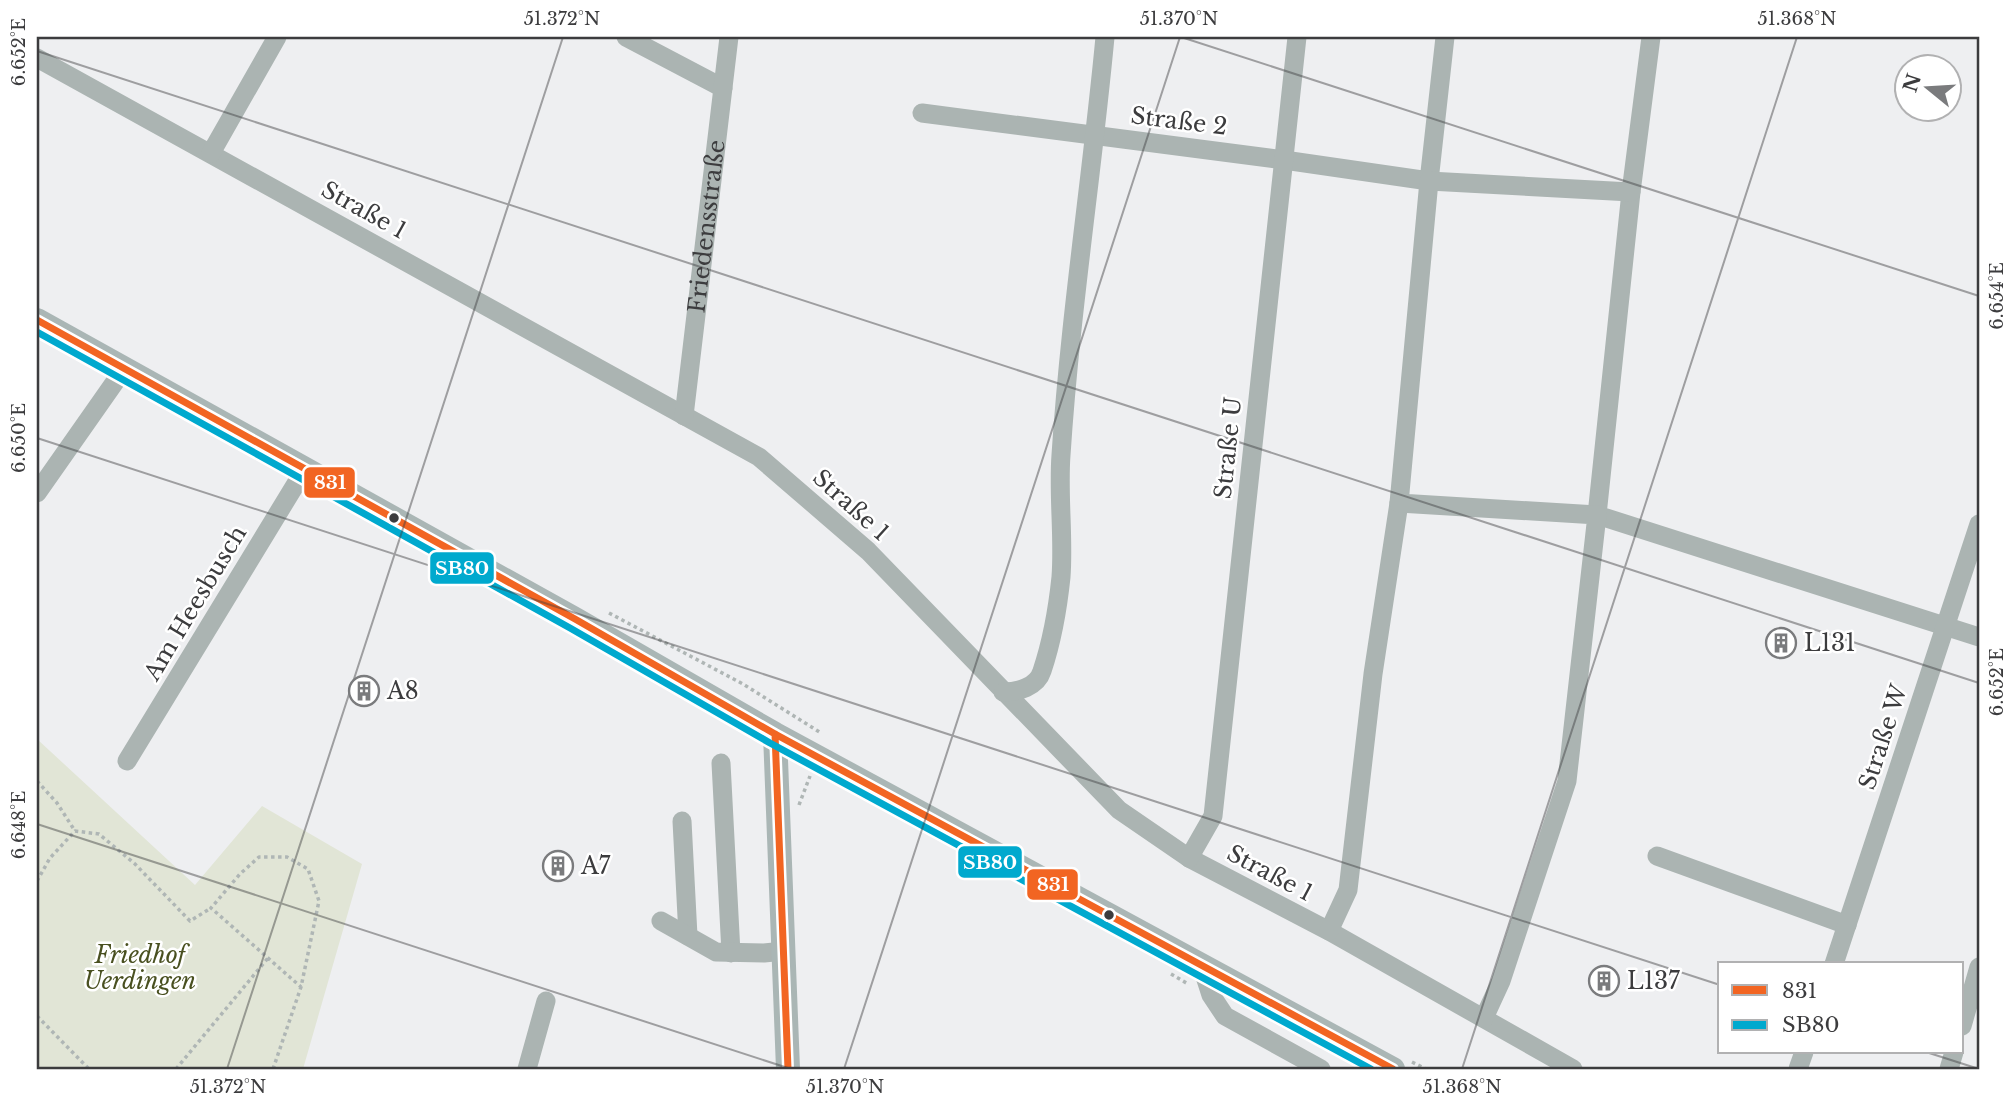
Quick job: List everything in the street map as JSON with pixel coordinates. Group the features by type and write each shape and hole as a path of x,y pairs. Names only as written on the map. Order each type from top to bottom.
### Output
{"main road":[{"path":"37,320 575,619 775,734 1393,1069"},
{"path":"775,734 788,1069"}],"street":[{"path":"211,153 277,37"},
{"path":"626,37 723,88"},
{"name":"Friedensstraße","path":"684,416 729,37"},
{"path":"1003,692 1028,688 1041,675 1060,577 1061,457 1074,308 1096,135 1105,37"},
{"name":"Straße U","path":"1189,858 1213,816 1297,37"},
{"path":"1329,931 1348,890 1373,674 1399,503 1445,37"},
{"path":"1485,1018 1502,981 1567,781 1631,192 1651,37"},
{"name":"Straße 1","path":"37,58 759,457 868,551 1119,810 1189,858 1329,931 1573,1069"},
{"name":"Straße 2","path":"922,113 1429,181 1631,192"},
{"path":"37,493 124,369"},
{"name":"Am Heesbusch","path":"127,761 304,469"},
{"path":"1399,503 1597,515 1979,637"},
{"name":"Straße W","path":"1835,962 1979,524"},
{"path":"721,763 731,953"},
{"path":"682,821 688,936"},
{"path":"1657,856 1847,925"},
{"path":"662,921 716,952 784,951"},
{"path":"1201,964 1211,995 1225,1016 1321,1069"},
{"path":"1964,1020 1979,967"},
{"path":"527,1069 546,1001"}],"path":[{"path":"37,781 57,803 75,831"},
{"path":"37,881 50,858 75,831"},
{"path":"75,831 99,834 135,864 190,921 211,908 240,874 259,857 286,857 308,869 319,901 301,987 273,1069"},
{"path":"211,908 301,987"},
{"path":"176,1069 268,958"},
{"path":"37,1016 89,1069"}],"green space":[{"name":"Friedhof Uerdingen","path":"37,739 195,885 262,806 362,864 303,1069 37,1069"}],"transit line":[{"name":"831","path":"37,320 575,619 775,734 1393,1069"},
{"name":"SB80","path":"37,332 570,628 770,743 1371,1069"},
{"name":"831","path":"775,734 788,1069"}],"place":[{"name":"L131","path":"1781,643"},
{"name":"A8","path":"364,691"},
{"name":"A7","path":"558,866"},
{"name":"L137","path":"1604,981"}]}
